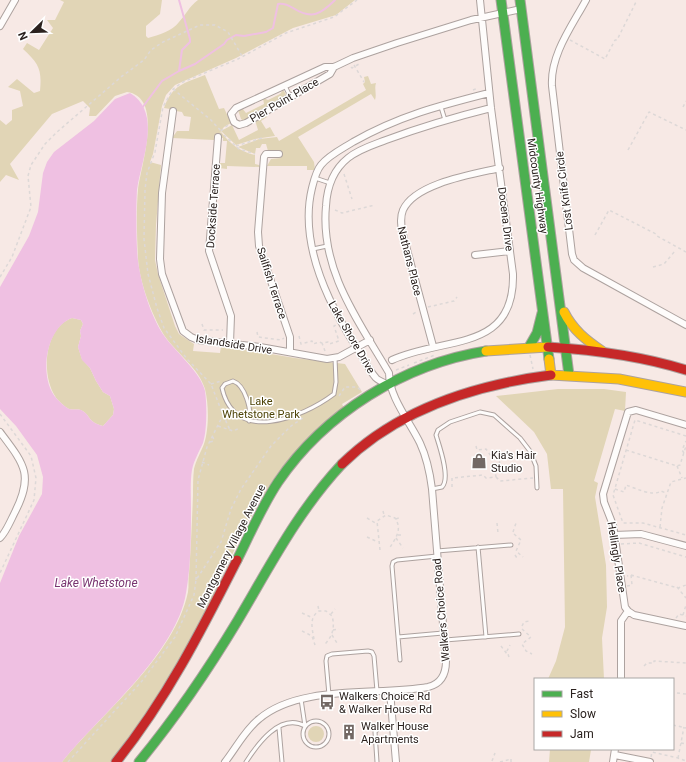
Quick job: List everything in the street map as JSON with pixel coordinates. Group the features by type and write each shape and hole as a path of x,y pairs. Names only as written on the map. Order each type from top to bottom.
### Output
{"main road":[{"name":"Midcounty Highway","path":"501,0 552,375"},
{"name":"Midcounty Highway","path":"520,5 569,375"},
{"path":"560,301 568,320 575,330 584,340 606,353"},
{"path":"529,350 537,333 543,310"},
{"name":"Montgomery Village Avenue","path":"116,762 165,695 194,646 256,522 279,482 297,459 328,427 364,400 389,385 420,370 470,354 529,350 548,347 566,348 650,360 686,370"},
{"path":"139,762 197,686 289,534 319,491 331,475 358,451 407,418 441,402 484,387 552,375 569,375 653,384 686,392"}],"street":[{"path":"1,22 15,0"},
{"name":"Docena Drive","path":"392,360 408,353 433,346 473,338 496,325 504,316 510,305 513,292 510,251 489,93 480,0"},
{"name":"Lost Knife Circle","path":"586,0 553,65 551,79 572,254 574,260 583,268 686,325"},
{"name":"Pier Point Place","path":"334,67 330,74 242,125 234,122 231,114 233,110 325,67 334,67 350,59 482,17 503,12 520,5"},
{"name":"Lake Shore Drive","path":"489,93 440,106 397,120 344,148 324,162 315,178 310,195 309,212 313,249 325,290 342,323 377,379 389,385 389,373 337,282 327,246 325,211 330,183 342,162 356,153 400,135 445,120 491,108"},
{"name":"Islandside Drive","path":"172,111 160,217 160,259 162,274 178,320 186,334 198,340 230,343 327,359 335,358 370,340"},
{"name":"Dockside Terrace","path":"220,134 209,251 229,311 232,325 230,343"},
{"name":"Sailfish Terrace","path":"279,154 266,154 264,157 258,239 262,258 289,335 290,352"},
{"name":"Nathans Place","path":"433,346 402,231 401,222 403,210 411,200 435,185 500,168"},
{"path":"475,255 510,251"},
{"name":"Walkers Choice Road","path":"225,762 250,727 259,718 275,708 300,698 428,687 440,681 446,668 432,489 425,454 389,385"},
{"name":"Hellingly Place","path":"628,612 624,603 611,519 604,502 603,494 626,415 630,411 636,410 686,425"},
{"path":"0,432 21,463 26,482 25,490 17,509 0,538"},
{"path":"614,535 641,534 686,546"},
{"path":"620,678 621,624 623,618 628,612 634,615 686,626"},
{"path":"390,691 396,762"},
{"path":"613,762 615,752 650,762"}],"lane":[{"path":"312,73 316,81"},
{"path":"285,86 290,96"},
{"path":"440,106 445,120"},
{"path":"315,178 330,183"},
{"path":"313,249 327,246"},
{"path":"249,421 250,409 239,385 233,381 224,384 222,386 223,392 231,407 240,416 249,421 268,423 285,419 307,410 333,395 336,387 335,358"},
{"path":"432,489 441,488 445,483 443,455 436,434 437,432 448,423 480,412 489,413 496,416 523,441 534,458 537,488"},
{"path":"400,660 392,564 397,560 478,547 511,544"},
{"path":"478,547 486,637"},
{"path":"398,637 444,633"},
{"path":"444,640 518,634"},
{"path":"329,696 326,661 327,656 332,654 372,652 374,656 377,692"},
{"path":"300,698 304,726 302,732 303,738 309,745 318,747 326,742 329,732 323,723 313,720 304,726"},
{"path":"246,762 264,737 279,728 296,723 304,726"},
{"path":"377,762 375,732 379,728 393,727"},
{"path":"279,728 282,762"}],"path":[{"path":"566,38 605,59 615,40 618,40 637,0"},
{"path":"0,277 12,257 31,207 28,176 31,165 54,135 121,77 144,60 151,50 163,42 200,25 215,25 228,32 242,56"},
{"path":"350,59 364,82"},
{"path":"352,68 361,62"},
{"path":"173,89 211,120 220,134 236,146 255,154"},
{"path":"683,107 686,101"},
{"path":"628,150 649,112 686,130"},
{"path":"220,134 234,122"},
{"path":"236,146 262,138"},
{"path":"344,174 352,199"},
{"path":"335,210 342,213 375,205"},
{"path":"596,235 609,210 656,234 657,236 686,252"},
{"path":"653,267 664,264 675,251"},
{"path":"433,306 456,300 457,298"},
{"path":"298,336 301,344 312,341 313,344 328,342 329,344 339,341 334,326 342,323"},
{"path":"202,324 204,330 222,331 232,325"},
{"path":"257,332 258,337 281,340 289,335"},
{"path":"322,344 327,359"},
{"path":"529,350 533,369"},
{"path":"337,399 345,387 357,387 362,391 366,391"},
{"path":"223,415 230,431"},
{"path":"68,762 142,681 175,637 194,595 196,580 222,542 231,509 241,489 271,446 291,426 303,418"},
{"path":"686,436 635,420 613,497 623,523 643,523 686,535"},
{"path":"218,426 230,431 236,431 240,428"},
{"path":"210,442 214,441 212,436"},
{"path":"684,453 682,450 686,441"},
{"path":"476,446 477,450 486,449 492,456 496,477 500,481 537,478"},
{"path":"677,466 680,464 686,446"},
{"path":"626,450 677,466 682,478"},
{"path":"492,456 499,455 500,468 503,472"},
{"path":"202,462 210,465"},
{"path":"452,487 452,478 483,476 486,478 496,477"},
{"path":"660,527 662,508 666,493 672,482 686,478"},
{"path":"615,489 624,492 626,485 651,493 658,493 661,491 666,493"},
{"path":"383,511 384,515"},
{"path":"380,550 377,524 380,518 384,515 390,515 396,519 398,535 389,549"},
{"path":"396,519 401,517"},
{"path":"367,518 377,524"},
{"path":"497,523 498,534"},
{"path":"516,523 514,533 522,539 516,551 523,556"},
{"path":"398,535 404,535"},
{"path":"367,537 378,542"},
{"path":"396,538 403,548"},
{"path":"621,550 620,544 634,543 686,557"},
{"path":"626,587 632,586 631,575"},
{"path":"624,576 631,575 677,587 686,585"},
{"path":"677,587 686,598"},
{"path":"683,615 686,605"},
{"path":"318,606 319,610"},
{"path":"331,614 336,609"},
{"path":"319,610 331,614"},
{"path":"315,645 313,618 319,610"},
{"path":"302,613 313,618"},
{"path":"325,644 332,635 333,630 333,619 331,614"},
{"path":"674,618 676,618 679,614 686,616"},
{"path":"522,626 524,622 529,621"},
{"path":"522,629 531,637 522,644 526,656"},
{"path":"333,630 339,630"},
{"path":"302,631 310,634 314,639"},
{"path":"332,635 337,643"},
{"path":"507,654 510,645"},
{"path":"502,646 509,657"},
{"path":"525,651 532,654"},
{"path":"644,666 647,663 654,663 654,661 686,663"},
{"path":"677,693 686,694"},
{"path":"674,725 685,728 678,758"},
{"path":"681,743 686,744"},
{"path":"650,762 652,752 686,761"},
{"path":"492,760 495,753"},
{"path":"500,762 511,758 511,762"}],"green space":[{"name":"Lake Whetstone Park","path":"60,0 162,0 160,14 146,26 146,36 148,38 173,28 198,0 355,0 336,15 293,28 236,58 175,85 166,95 162,106 153,154 150,162 161,165 156,225 155,260 158,274 179,334 194,344 193,351 220,353 221,346 295,358 345,364 362,392 342,404 344,408 303,444 285,464 269,486 249,521 187,648 157,699 110,762 62,762 135,683 153,661 168,639 180,616 188,592 194,469 206,438 208,409 205,389 202,381 193,367 164,335 151,308 141,277 138,250 137,198 148,135 148,119 145,106 138,97 127,92 115,96 96,116 89,116 90,108 83,101 52,114 10,164 19,180 6,175 0,182 0,120 6,125 12,120 12,110 23,106 20,91 8,87 17,79 34,93 40,91 40,72 38,67 33,59 23,49 27,43 39,50 53,28 47,20 55,20 64,2"},
{"path":"205,75 219,109 224,108 231,123 224,127 219,134 221,132 236,147 255,155 255,164 259,165 260,167 227,166 227,169 219,168 219,163 225,163 227,141 223,141 223,138 215,137 214,140 172,138 177,131 189,131 191,117 184,116 182,112 176,110 164,108 167,100 175,89 185,83"},
{"path":"368,76 371,84 376,83 375,100 371,94 298,137 314,162 315,170 307,170 307,166 267,166 271,159 281,158 281,153 268,151 266,144 262,144 260,148 256,148 255,154 238,147 259,139 277,137 279,141 366,90 363,84 365,82 364,77"},
{"path":"283,90 286,94 285,96 244,121 241,119 238,110 242,108 246,113 264,104 263,98 268,100 280,94"},
{"path":"265,114 267,117 261,121 266,129 270,127 275,136 255,139 236,145 221,131 232,125 239,140 258,130 255,120"},
{"path":"72,318 81,320 83,324 80,331 81,336 78,347 82,359 90,368 103,392 110,396 114,409 113,415 103,426 94,423 81,410 69,409 65,407 56,398 51,387 47,364 51,341 56,331 63,323"},
{"path":"558,389 604,389 626,392 625,411 615,409 594,481 598,483 595,497 606,565 607,607 602,638 604,678 548,678 556,661 565,627 563,489 551,489 547,454 534,432 496,396"},
{"path":"316,726 322,728 324,734 322,740 316,742 310,740 308,734 310,728"},
{"path":"550,750 591,750 589,762 549,762"}],"water":[{"name":"Lake Whetstone","path":"130,93 140,102 146,112 148,125 145,151 137,190 136,206 138,261 144,290 151,311 160,329 199,377 205,391 206,417 204,438 191,475 191,529 189,572 186,593 179,616 168,639 152,661 62,762 0,762 0,583 19,536 42,494 43,477 37,455 16,426 0,409 0,287 29,236 38,212 43,173 47,162 54,152 94,121 115,99","holes":["72,318 81,320 83,324 80,331 81,336 78,347 82,360 90,368 103,392 110,396 114,409 113,415 103,426 94,423 81,410 69,409 64,406 51,390 48,379 46,367 47,355 50,343 56,332 63,324"]}],"waterway":[{"path":"179,0 190,39 190,42 182,50 179,71"},
{"path":"142,108 162,81 195,64 224,44 227,40 236,35 244,36 266,32 273,28 278,4 286,4 306,14 316,14 321,12 335,0"}],"traffic: fast":[{"path":"501,0 549,359"},
{"path":"520,0 569,375"},
{"path":"529,347 537,333 542,313"},
{"path":"237,560 261,510 272,491 297,457 319,434 343,414 369,396 397,380 426,367 455,358 486,351"},
{"path":"139,762 179,710 227,639 273,559 298,520 326,482 342,464"}],"traffic: slow":[{"path":"564,312 571,324 580,334 602,351"},
{"path":"486,351 548,347"},
{"path":"549,359 551,375 619,379 686,392"}],"traffic: jam":[{"path":"548,347 618,354 686,370"},
{"path":"342,464 387,428 412,414 466,393 494,385 551,375"},
{"path":"116,762 167,690 196,639 237,560"}],"place":[{"name":"Kia's Hair Studio","path":"479,461"},
{"name":"Walkers Choice Rd & Walker House Rd","path":"327,702"},
{"name":"Walker House Apartments","path":"349,732"}]}
